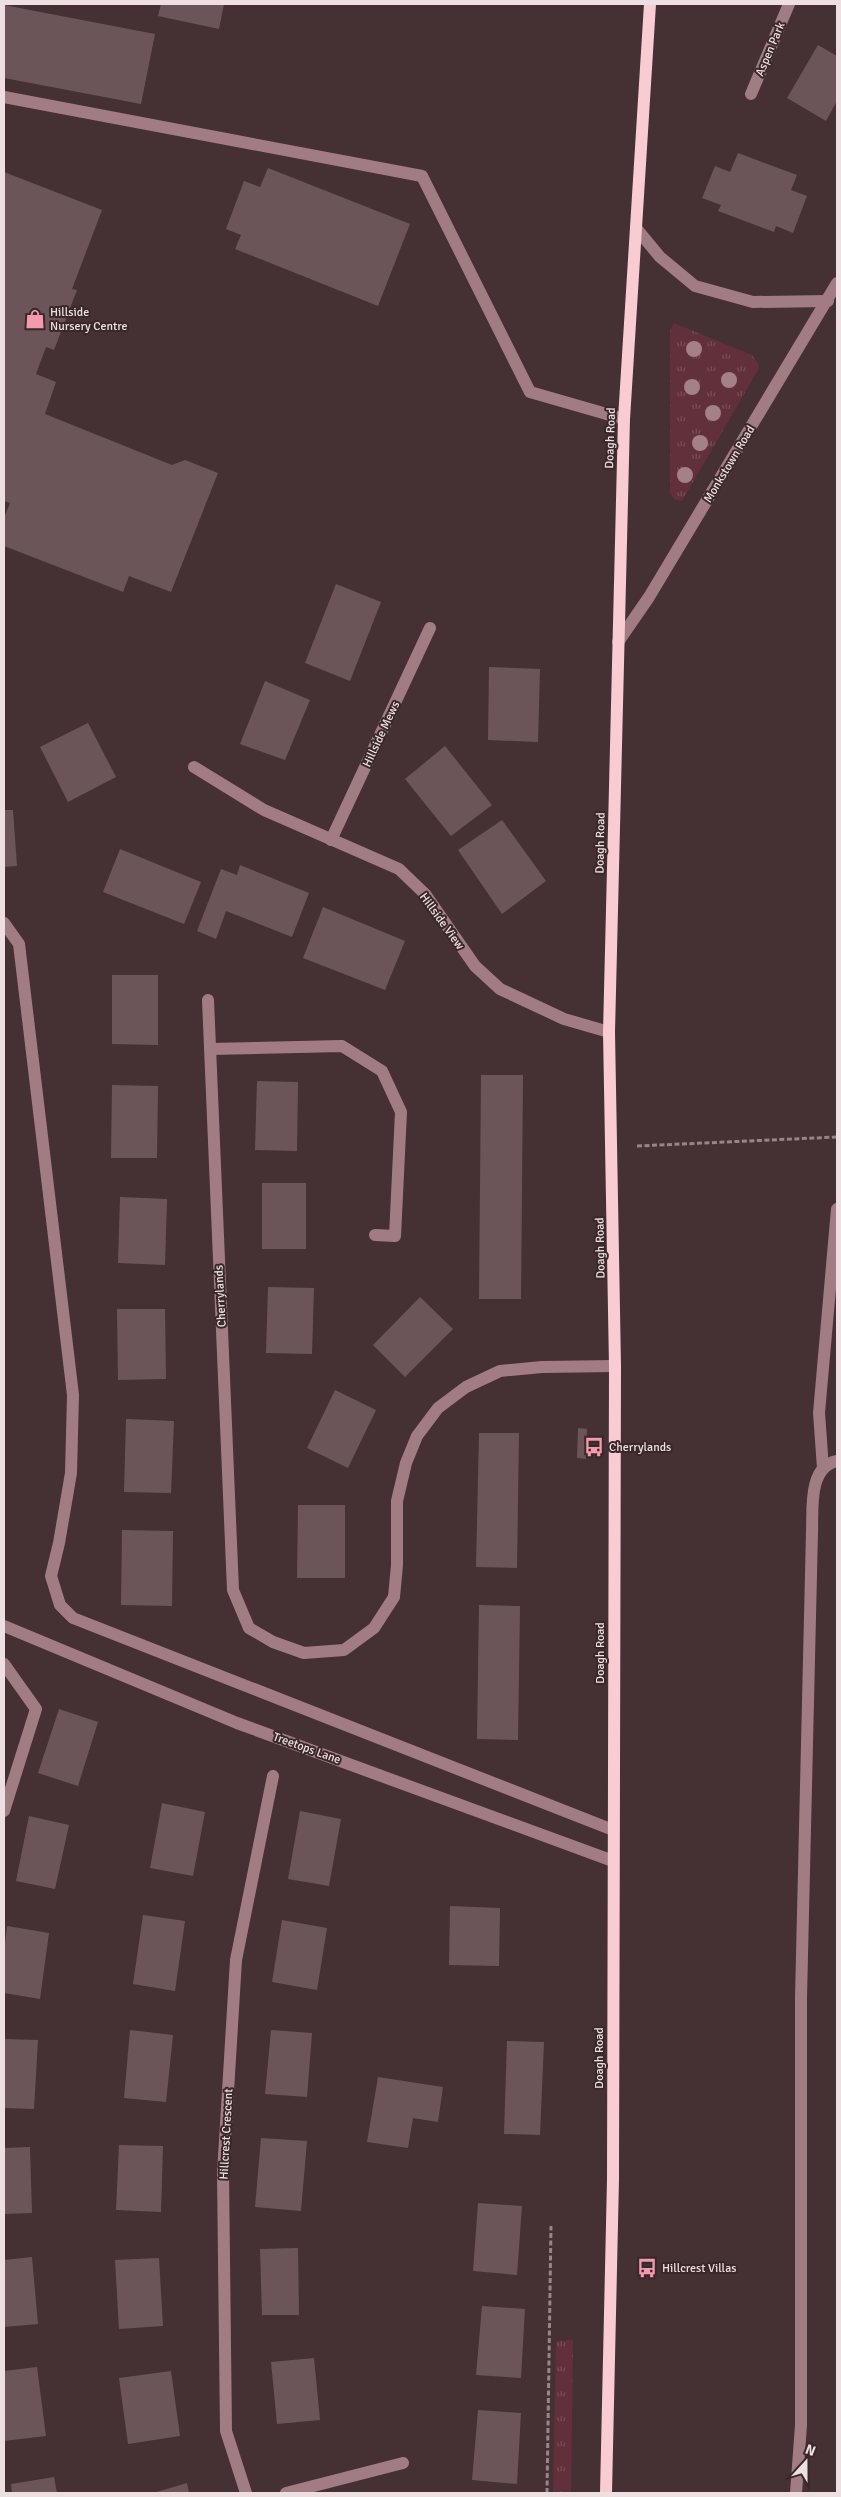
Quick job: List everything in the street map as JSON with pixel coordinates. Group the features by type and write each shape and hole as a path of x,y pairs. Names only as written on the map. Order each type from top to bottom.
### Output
{"main road":[{"name":"Doagh Road","path":"606,2493 613,2179 615,1366 609,1032 624,419 650,4"}],"street":[{"name":"Aspen Park","path":"751,94 789,4"},
{"path":"4,97 422,176 530,392 624,419"},
{"path":"636,228 660,258 695,286 753,302 828,301"},
{"name":"Monkstown Road","path":"618,642 649,597 828,301 837,283"},
{"name":"Hillside Mews","path":"331,840 430,628"},
{"name":"Hillside View","path":"194,767 264,810 398,870 425,894 475,966 500,989 564,1019 609,1032"},
{"path":"4,923 19,944 73,1395 71,1473 59,1543 51,1576 60,1605 73,1618 613,1830"},
{"name":"Cherrylands","path":"208,1000 233,1590 249,1628 273,1642 304,1653 344,1650 374,1628 394,1597 397,1565 397,1501 406,1463 417,1436 438,1408 466,1387 500,1371 542,1366 615,1366"},
{"path":"211,1049 342,1046 382,1071 401,1112 395,1236 375,1235"},
{"path":"823,1468 819,1413 837,1209"},
{"path":"796,2493 801,2425 801,1998 812,1532 815,1482 823,1468 837,1461"},
{"name":"Treetops Lane","path":"4,1626 237,1723 613,1861"},
{"path":"4,1664 36,1709 4,1811"},
{"name":"Hillcrest Crescent","path":"246,2493 226,2431 223,2173 236,1960 273,1776"},
{"path":"286,2493 403,2463"}],"path":[{"path":"612,1147 837,1137"},
{"path":"547,2493 551,2226"}],"green space":[{"path":"674,323 752,355 759,365 758,370 682,501 674,499 670,493 670,330"},
{"path":"573,2340 571,2493 553,2493 556,2341"}],"building":[{"path":"161,4 224,4 219,29 158,16"},
{"path":"4,5 155,34 141,104 4,78"},
{"path":"818,45 837,56 837,101 826,121 787,98"},
{"path":"738,153 797,175 791,190 807,196 793,233 776,226 774,232 718,211 721,205 702,198 715,166 730,172"},
{"path":"268,168 410,224 378,306 235,249 241,235 226,229 244,181 260,187"},
{"path":"4,172 102,210 72,289 77,290 54,350 46,347 36,374 56,382 45,414 172,465 185,460 218,473 171,592 129,576 123,592 4,546 4,518 10,503 4,501"},
{"path":"336,584 381,602 350,681 305,663"},
{"path":"489,667 540,669 538,742 488,740"},
{"path":"265,681 310,700 285,760 240,744"},
{"path":"88,723 116,777 68,802 40,747"},
{"path":"445,746 492,805 451,836 405,779"},
{"path":"4,810 13,810 17,866 4,867"},
{"path":"502,820 546,881 502,914 458,850"},
{"path":"120,849 201,882 184,924 103,892"},
{"path":"240,865 309,893 292,937 226,911 216,939 197,931 221,869 237,875"},
{"path":"323,907 405,941 385,990 303,958"},
{"path":"112,975 158,975 158,1045 112,1044"},
{"path":"481,1075 523,1075 521,1299 479,1299"},
{"path":"257,1081 298,1082 297,1151 255,1150"},
{"path":"112,1085 158,1086 157,1158 111,1158"},
{"path":"262,1183 306,1183 306,1249 262,1249"},
{"path":"120,1197 167,1199 165,1265 118,1263"},
{"path":"268,1287 314,1288 312,1354 266,1353"},
{"path":"420,1297 453,1329 405,1377 373,1345"},
{"path":"117,1309 165,1309 166,1379 118,1380"},
{"path":"335,1390 376,1410 348,1468 307,1448"},
{"path":"126,1419 174,1421 171,1493 124,1492"},
{"path":"578,1428 587,1429 586,1459 577,1458"},
{"path":"479,1433 519,1433 517,1568 476,1567"},
{"path":"298,1505 345,1505 345,1578 297,1578"},
{"path":"122,1530 173,1531 172,1606 121,1605"},
{"path":"479,1605 520,1606 518,1740 477,1739"},
{"path":"59,1709 98,1722 78,1786 38,1773"},
{"path":"162,1803 205,1812 193,1876 150,1868"},
{"path":"300,1811 341,1819 329,1886 288,1879"},
{"path":"29,1816 69,1825 55,1889 16,1881"},
{"path":"450,1906 500,1908 499,1966 449,1965"},
{"path":"143,1915 185,1921 175,1991 133,1984"},
{"path":"282,1920 327,1928 317,1990 272,1982"},
{"path":"7,1926 49,1933 40,1999 4,1993 4,1951"},
{"path":"130,2030 173,2035 166,2102 124,2098"},
{"path":"271,2030 312,2033 307,2097 265,2094"},
{"path":"4,2039 38,2040 34,2109 4,2108"},
{"path":"507,2041 544,2042 540,2135 504,2134"},
{"path":"378,2077 443,2087 438,2122 413,2118 408,2148 367,2142"},
{"path":"261,2138 307,2141 301,2211 255,2207"},
{"path":"119,2145 163,2146 161,2212 116,2210"},
{"path":"30,2147 32,2213 4,2214 4,2148"},
{"path":"478,2203 522,2206 517,2275 473,2271"},
{"path":"298,2248 299,2315 262,2315 260,2249"},
{"path":"32,2257 38,2324 4,2327 4,2260"},
{"path":"159,2258 163,2326 119,2329 115,2260"},
{"path":"482,2306 525,2309 521,2378 476,2375"},
{"path":"314,2358 320,2420 277,2424 271,2362"},
{"path":"37,2367 46,2436 4,2441 4,2371"},
{"path":"171,2371 180,2436 128,2444 119,2378"},
{"path":"478,2410 521,2413 517,2484 472,2480"},
{"path":"54,2477 57,2493 12,2493 11,2484"},
{"path":"187,2483 189,2493 153,2493"}],"place":[{"name":"Hillside Nursery Centre","path":"35,319"},
{"name":"Cherrylands","path":"594,1447"},
{"name":"Hillcrest Villas","path":"647,2268"}]}
